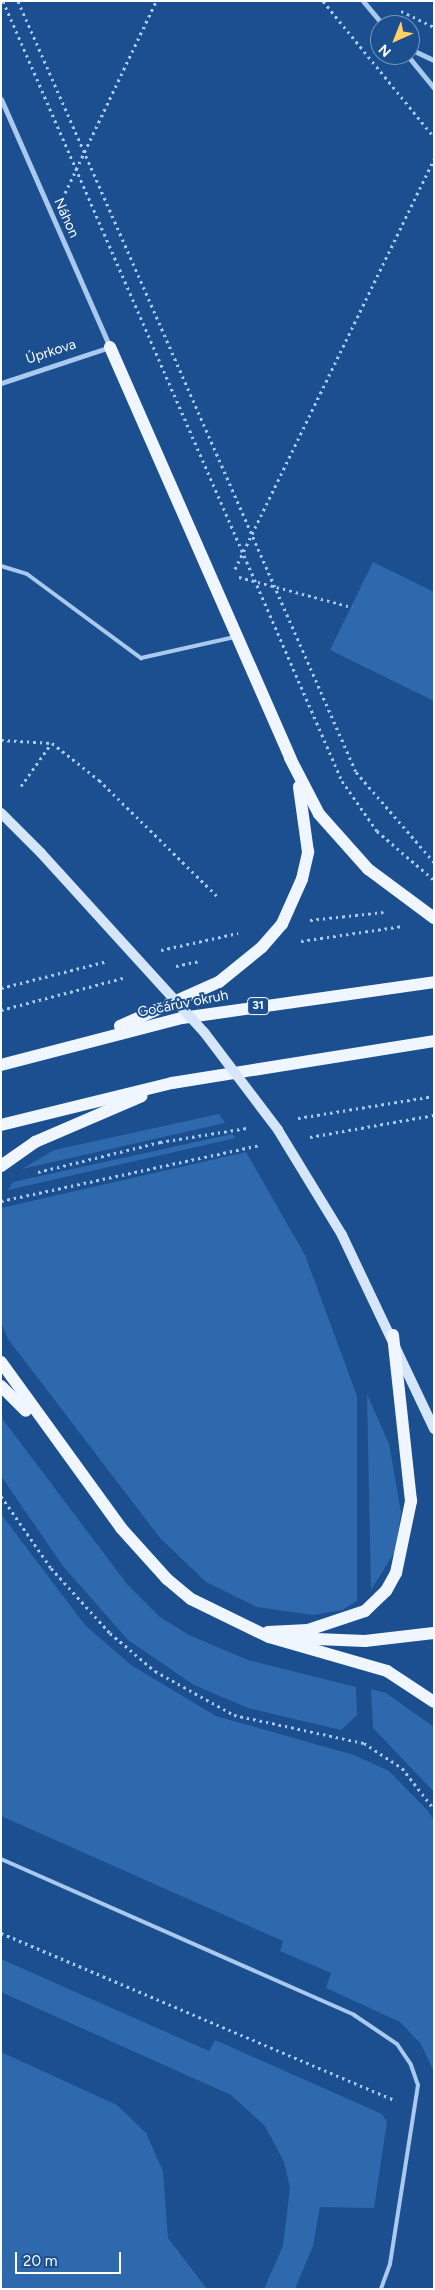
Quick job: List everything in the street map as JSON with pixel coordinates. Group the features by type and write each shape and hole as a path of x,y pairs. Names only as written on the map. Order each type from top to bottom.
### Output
{"main road":[{"path":"85,1041 219,982 282,924 300,887 308,852 303,799 290,758 110,347"},
{"path":"290,758 336,835 416,908 434,918"},
{"name":"Gočárův okruh","path":"1,1065 85,1041 182,1018 434,982"},
{"path":"1,1125 172,1083 434,1041"},
{"path":"1,1166 35,1142 172,1083"},
{"path":"241,1626 289,1632 347,1618 372,1606 396,1573 412,1501 393,1335"},
{"path":"1,1362 63,1454"},
{"path":"1,1386 63,1454 167,1580 205,1608 241,1626 386,1671 434,1702"},
{"path":"241,1626 321,1640 434,1634"}],"street":[{"path":"363,1 375,15"},
{"path":"420,54 434,60"},
{"path":"415,65 434,88"},
{"name":"Náhon","path":"1,99 110,347"},
{"name":"Úprkova","path":"1,383 110,347"},
{"path":"1,813 166,986 278,1130 342,1235 393,1335 434,1429"}],"lane":[{"path":"1,566 27,574 141,658 237,637"},
{"path":"1,1859 379,2028 411,2065 418,2085 416,2109 390,2264 381,2289"}],"path":[{"path":"3,1 342,781 377,831 434,880"},
{"path":"18,1 250,537 356,772 434,862"},
{"path":"53,217 156,1"},
{"path":"323,1 434,137"},
{"path":"398,9 434,27"},
{"path":"352,607 232,575 434,160"},
{"path":"1,740 52,743 99,780 217,896"},
{"path":"21,786 52,743"},
{"path":"157,951 282,924 416,908"},
{"path":"1,988 119,959"},
{"path":"294,1119 434,1096"},
{"path":"306,1137 434,1115"},
{"path":"29,1174 160,1142 255,1126"},
{"path":"1,1201 267,1144"},
{"path":"1,1496 51,1568 110,1633 155,1671 234,1715 364,1743 402,1768 434,1809"},
{"path":"1,1933 416,2109"}],"shaded area":[{"path":"373,562 434,592 434,701 330,650"},
{"path":"219,1114 225,1123 22,1169 54,1150"},
{"path":"232,1134 236,1138 8,1190 13,1182"},
{"path":"246,1152 305,1255 357,1396 357,1601 342,1610 313,1615 257,1607 206,1582 160,1538 8,1339 1,1322 1,1208"},
{"path":"367,1394 389,1444 401,1512 396,1550 371,1590"},
{"path":"1,1417 127,1584 160,1617 189,1635 248,1660 356,1687 357,1715 341,1730 248,1708 194,1685 128,1640 63,1566 1,1476"},
{"path":"1,1514 85,1625 131,1665 216,1716 354,1755 389,1771 429,1812 434,1821 434,2072 421,2044 400,2022 326,1988 331,1973 280,1951 283,1941 1,1816"},
{"path":"371,1689 386,1693 434,1727 434,1792 373,1728"},
{"path":"1,1959 209,2051 215,2040 382,2114 387,2122 374,2208 320,2207 313,2246 295,2289 264,2289 283,2246 290,2188 284,2162 265,2126 231,2095 1,1992"},
{"path":"1,2052 117,2105 146,2133 163,2171 168,2238 207,2289 1,2289"}]}
